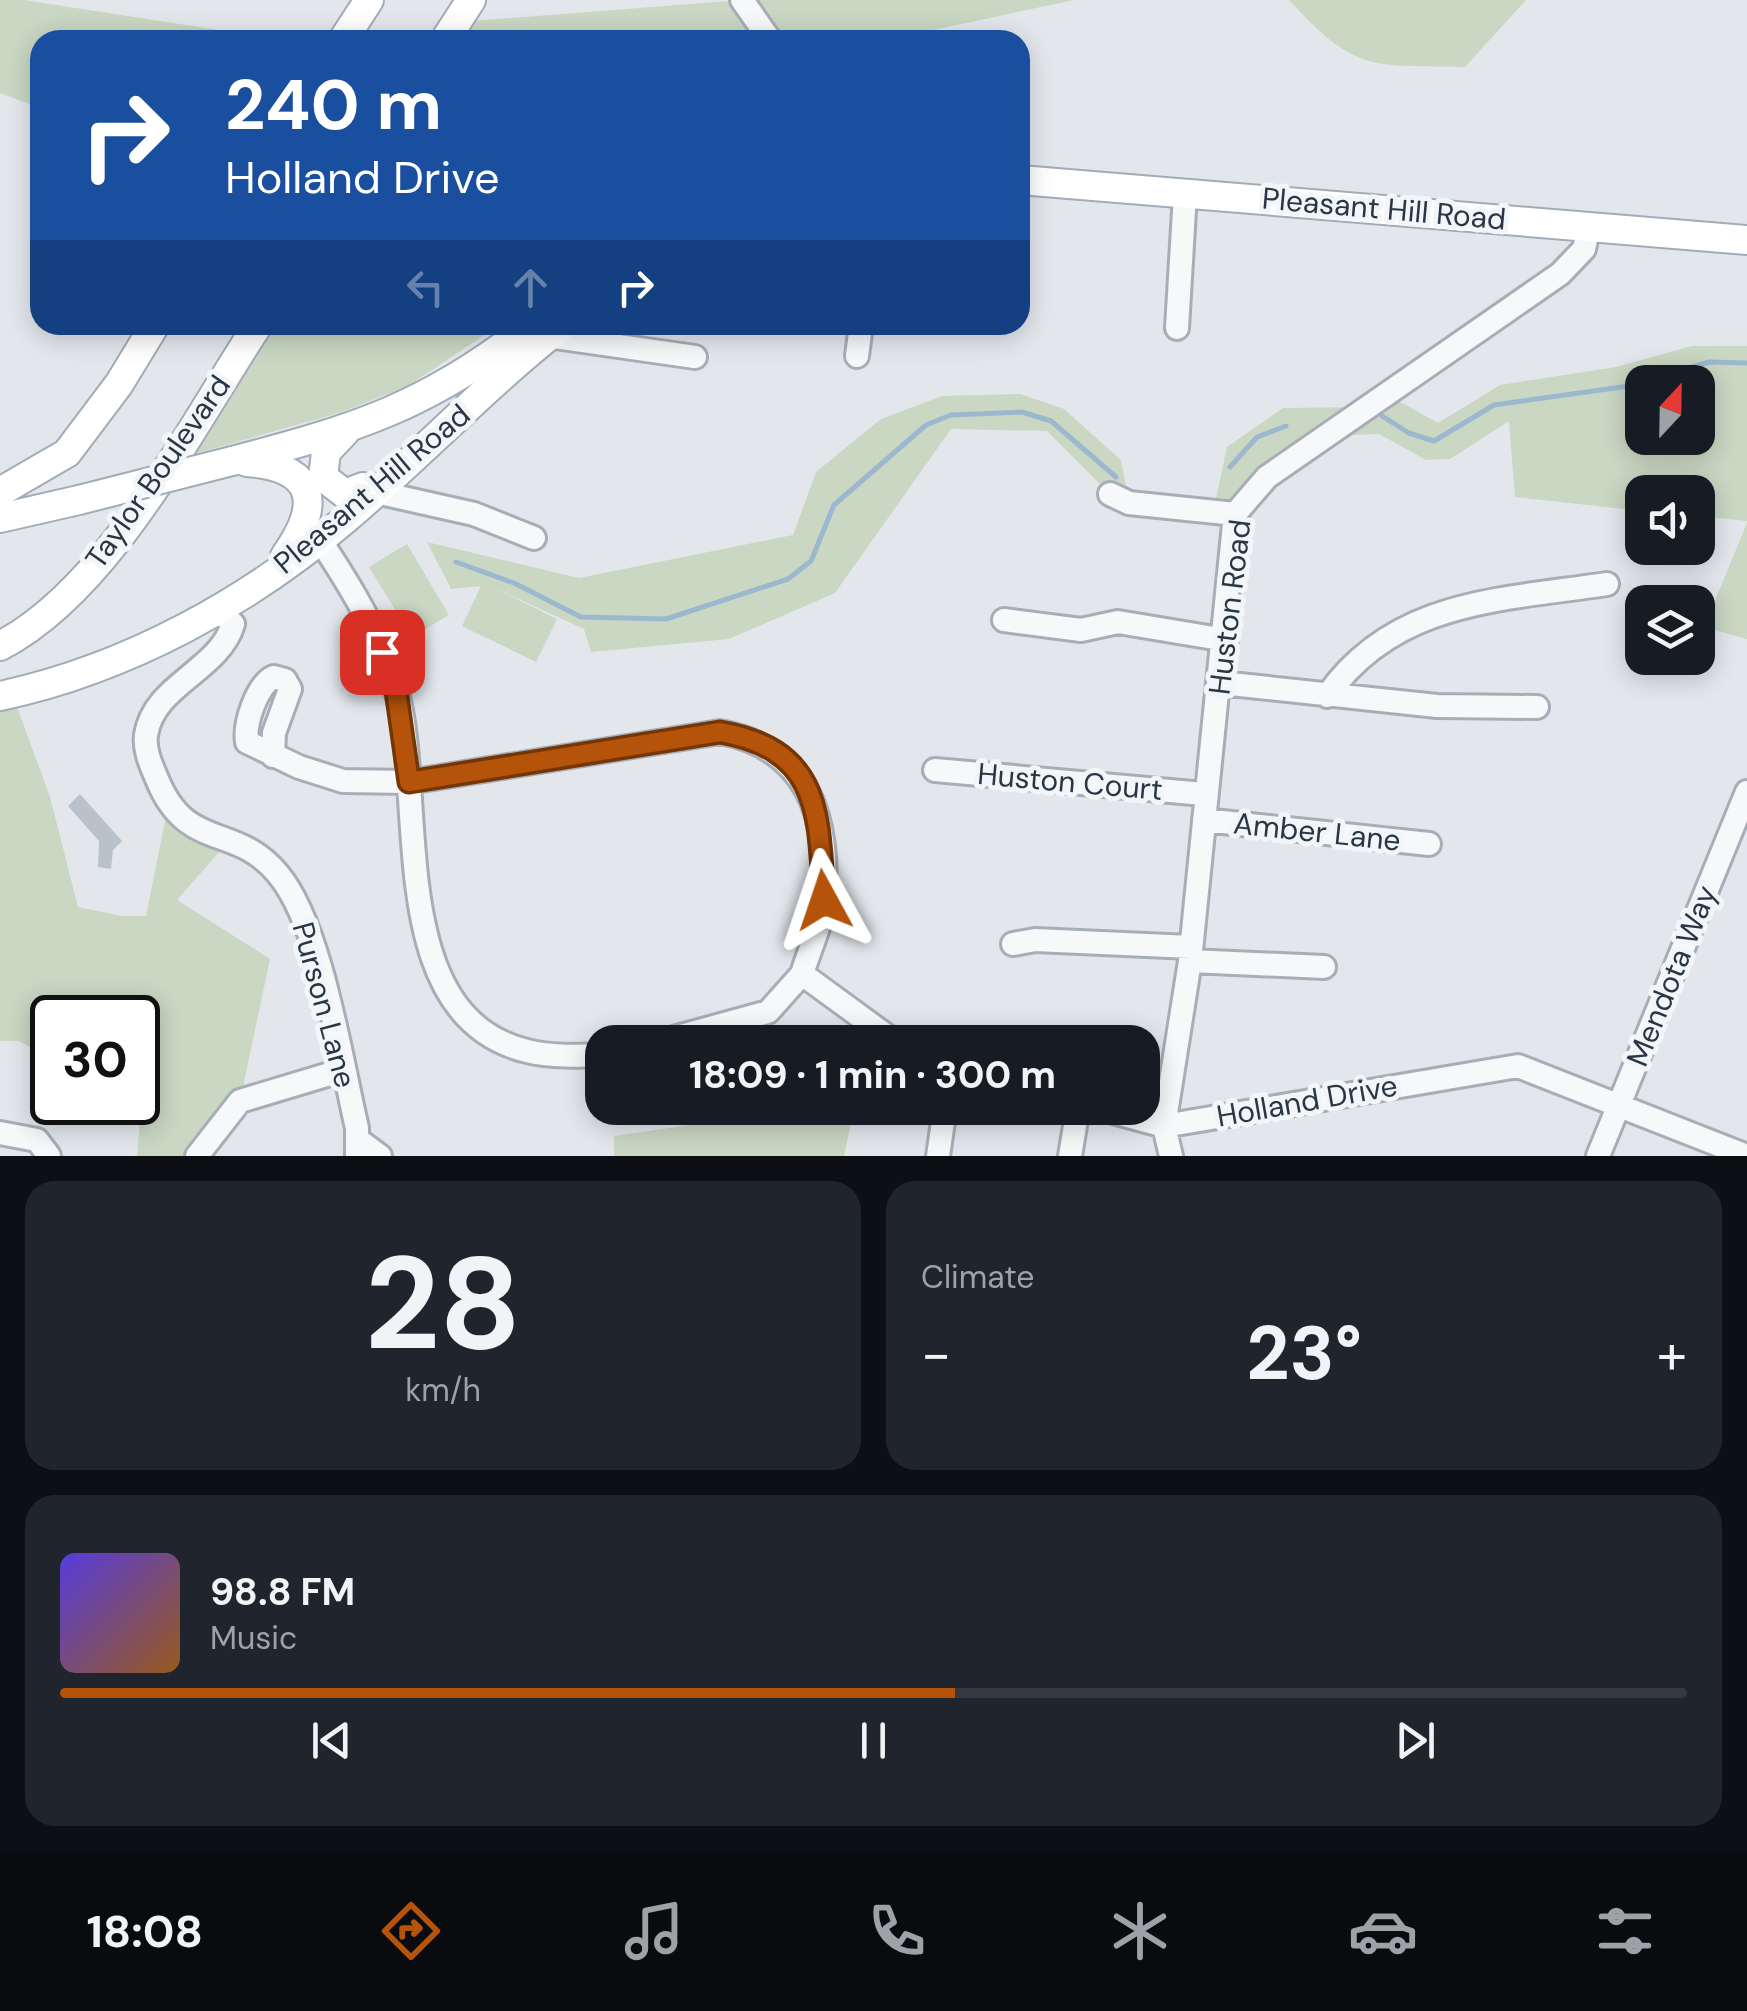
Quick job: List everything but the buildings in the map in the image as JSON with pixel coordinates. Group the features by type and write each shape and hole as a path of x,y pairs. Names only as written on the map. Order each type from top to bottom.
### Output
{"main road":[{"path":"350,30 370,0"},
{"path":"451,30 471,0"},
{"name":"Pleasant Hill Road","path":"1030,181 1747,240"},
{"path":"0,492 66,453 119,384 149,335"},
{"name":"Taylor Boulevard","path":"0,646 74,592 119,536 251,335"},
{"name":"Pleasant Hill Road","path":"0,518 344,432 404,409 535,335"},
{"name":"Pleasant Hill Road","path":"0,696 47,685 144,649 273,574 376,492 541,335"},
{"path":"344,432 326,452 323,477 345,494 362,487 376,492"},
{"path":"232,461 276,464 307,492 306,526 273,574"}],"street":[{"path":"746,8 762,30"},
{"path":"1176,328 1185,194"},
{"name":"Huston Road","path":"1171,1156 1164,1126 1191,954 1204,794 1226,640 1236,514 1267,477 1560,274 1584,249 1589,226"},
{"path":"579,335 695,357"},
{"path":"857,356 860,335"},
{"path":"376,492 474,514 534,538"},
{"path":"1110,494 1129,503 1236,514"},
{"path":"320,540 361,606 389,671 403,726 418,911 454,1006 487,1032 524,1051 585,1054"},
{"path":"1327,696 1344,671 1380,642 1423,617 1467,605 1606,584"},
{"name":"Purson Lane","path":"217,609 233,624 227,644 158,705 146,736 146,750 168,806 180,821 248,849 279,875 302,915 343,1070 357,1148"},
{"path":"1004,620 1081,630 1118,622 1226,640"},
{"path":"1221,683 1437,706 1537,706"},
{"path":"263,752 344,781 409,782 720,732 744,736 774,750 791,764 816,804 824,900 802,974 768,1012 721,1025"},
{"name":"Huston Court","path":"935,770 1204,794"},
{"name":"Mendota Way","path":"1598,1156 1747,792"},
{"name":"Amber Lane","path":"1204,820 1430,844"},
{"path":"1013,944 1035,940 1324,967"},
{"path":"802,974 871,1025"},
{"name":"Holland Drive","path":"1160,1125 1518,1066 1620,1105"},
{"path":"197,1156 240,1101 343,1070"},
{"path":"1620,1105 1747,1156"},
{"path":"938,1156 943,1125"},
{"path":"1070,1156 1075,1125"},
{"path":"0,1133 37,1140 49,1156"},
{"path":"357,1148 380,1156"}],"green space":[{"path":"0,0 24,0 219,30 30,30 30,104 0,93"},
{"path":"752,0 1074,0 933,30 772,30"},
{"path":"1289,0 1526,0 1465,67 1407,66 1366,60 1331,41"},
{"path":"729,1 748,30 467,30 473,21"},
{"path":"268,335 484,335 408,386 339,413 190,455"},
{"path":"1692,346 1747,346 1747,521 1715,518 1715,475 1625,475 1625,509 1515,497 1509,421 1450,459 1426,460 1379,434 1324,436 1235,514 1213,513 1227,447 1283,408 1364,407 1384,393 1438,423 1500,385 1616,367"},
{"path":"1020,394 1064,409 1121,460 1129,503 1110,494 1047,431 951,429 835,593 729,639 591,652 584,629 488,585 557,619 536,662 462,626 481,586 451,589 427,542 579,578 793,535 816,472 881,419 942,396"},
{"path":"1747,523 1747,639 1715,630 1715,600"},
{"path":"407,544 449,615 412,637 369,567"},
{"path":"12,693 50,797 78,907 122,916 146,916 168,806 228,842 177,900 270,959 240,1101 197,1156 137,1156 140,1125 160,1125 160,995 30,995 30,1047 18,1041 0,1041 0,696"},
{"path":"690,1125 850,1125 844,1156 614,1156 614,1136"}],"waterway":[{"path":"1382,416 1409,433 1434,441 1494,405 1629,386 1709,362 1747,363"},
{"path":"456,562 514,583 581,617 666,619 788,579 811,561 834,505 926,425 951,415 1022,412 1051,421 1116,477"},
{"path":"1230,467 1257,437 1286,426"}],"route":[{"path":"382,652 396,690 409,782 720,732 744,736 774,750 791,764 816,804 824,900"}]}
